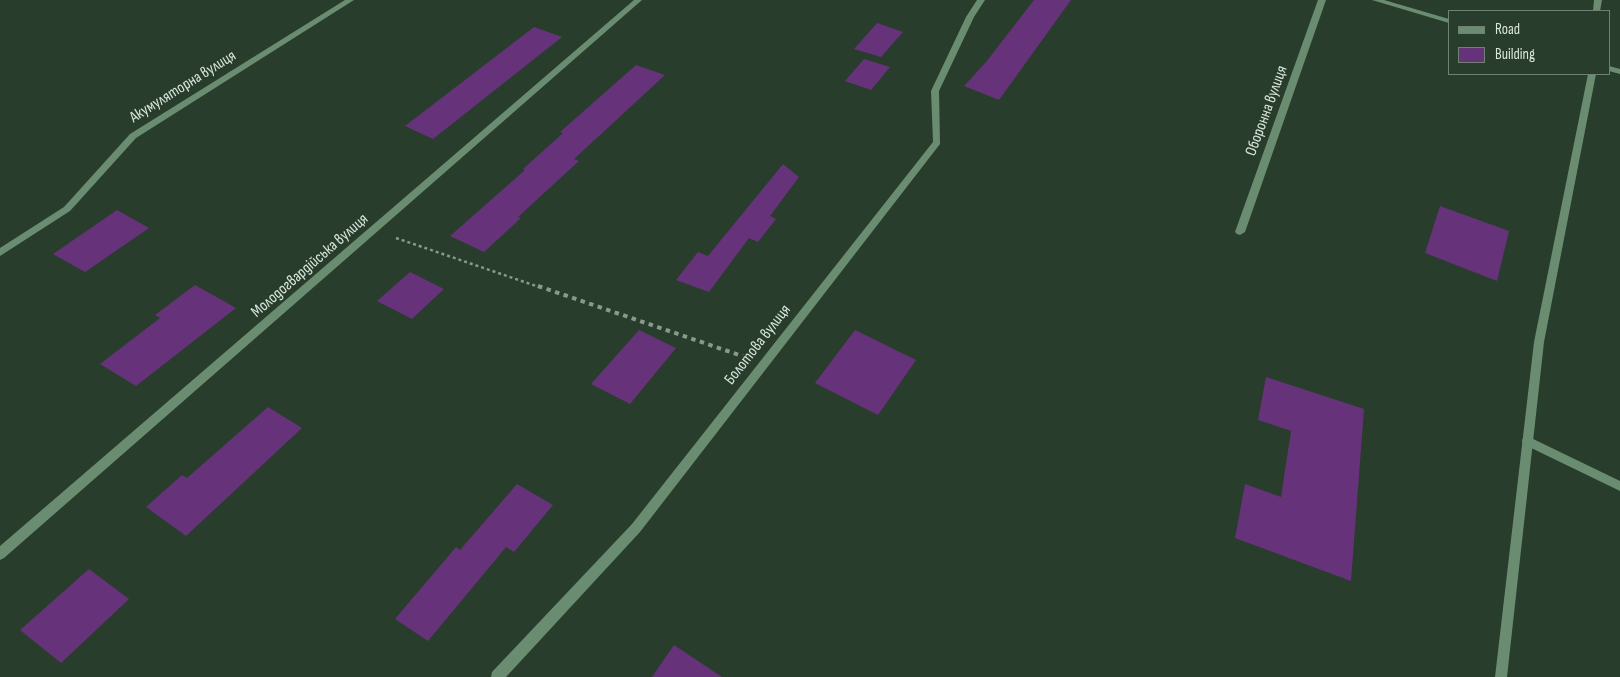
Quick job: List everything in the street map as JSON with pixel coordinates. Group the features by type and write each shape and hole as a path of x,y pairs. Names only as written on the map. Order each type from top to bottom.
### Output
{"street":[{"name":"Акумуляторна вулиця","path":"0,253 67,209 133,136 350,0"},
{"name":"Молодогвардійська вулиця","path":"0,554 638,0"},
{"name":"Болотова вулиця","path":"496,677 636,528 763,362 937,142 935,91 970,17 981,0"},
{"name":"Оборонна вулиця","path":"1240,232 1322,0"},
{"path":"1376,0 1448,21"},
{"path":"1501,677 1539,342 1592,75"},
{"path":"1527,441 1620,486"}],"path":[{"path":"374,230 763,362"}],"building":[{"path":"1034,0 1071,0 999,100 964,86 986,62"},
{"path":"877,23 903,32 881,57 854,49"},
{"path":"534,27 562,37 433,139 405,126"},
{"path":"864,59 890,67 871,90 845,81"},
{"path":"636,65 665,75 574,159 579,161 518,217 521,218 484,252 450,236 525,170 523,169 563,133 560,132"},
{"path":"783,164 799,177 770,216 776,219 758,242 749,238 709,292 676,280 698,252 708,256"},
{"path":"1440,206 1509,231 1497,281 1425,253"},
{"path":"117,210 149,228 85,272 53,254"},
{"path":"410,272 444,289 412,319 377,301"},
{"path":"195,285 236,308 136,386 100,364 160,318 155,315"},
{"path":"639,330 676,348 630,404 591,384"},
{"path":"855,330 916,360 878,415 815,383"},
{"path":"1266,377 1364,409 1351,581 1235,538 1245,484 1281,497 1291,431 1258,420"},
{"path":"268,407 302,428 186,536 146,507 182,475 187,478"},
{"path":"517,484 553,505 514,552 506,547 428,641 395,619 456,547 460,550"},
{"path":"89,569 129,599 61,663 20,630"},
{"path":"674,645 722,677 652,677"}]}
